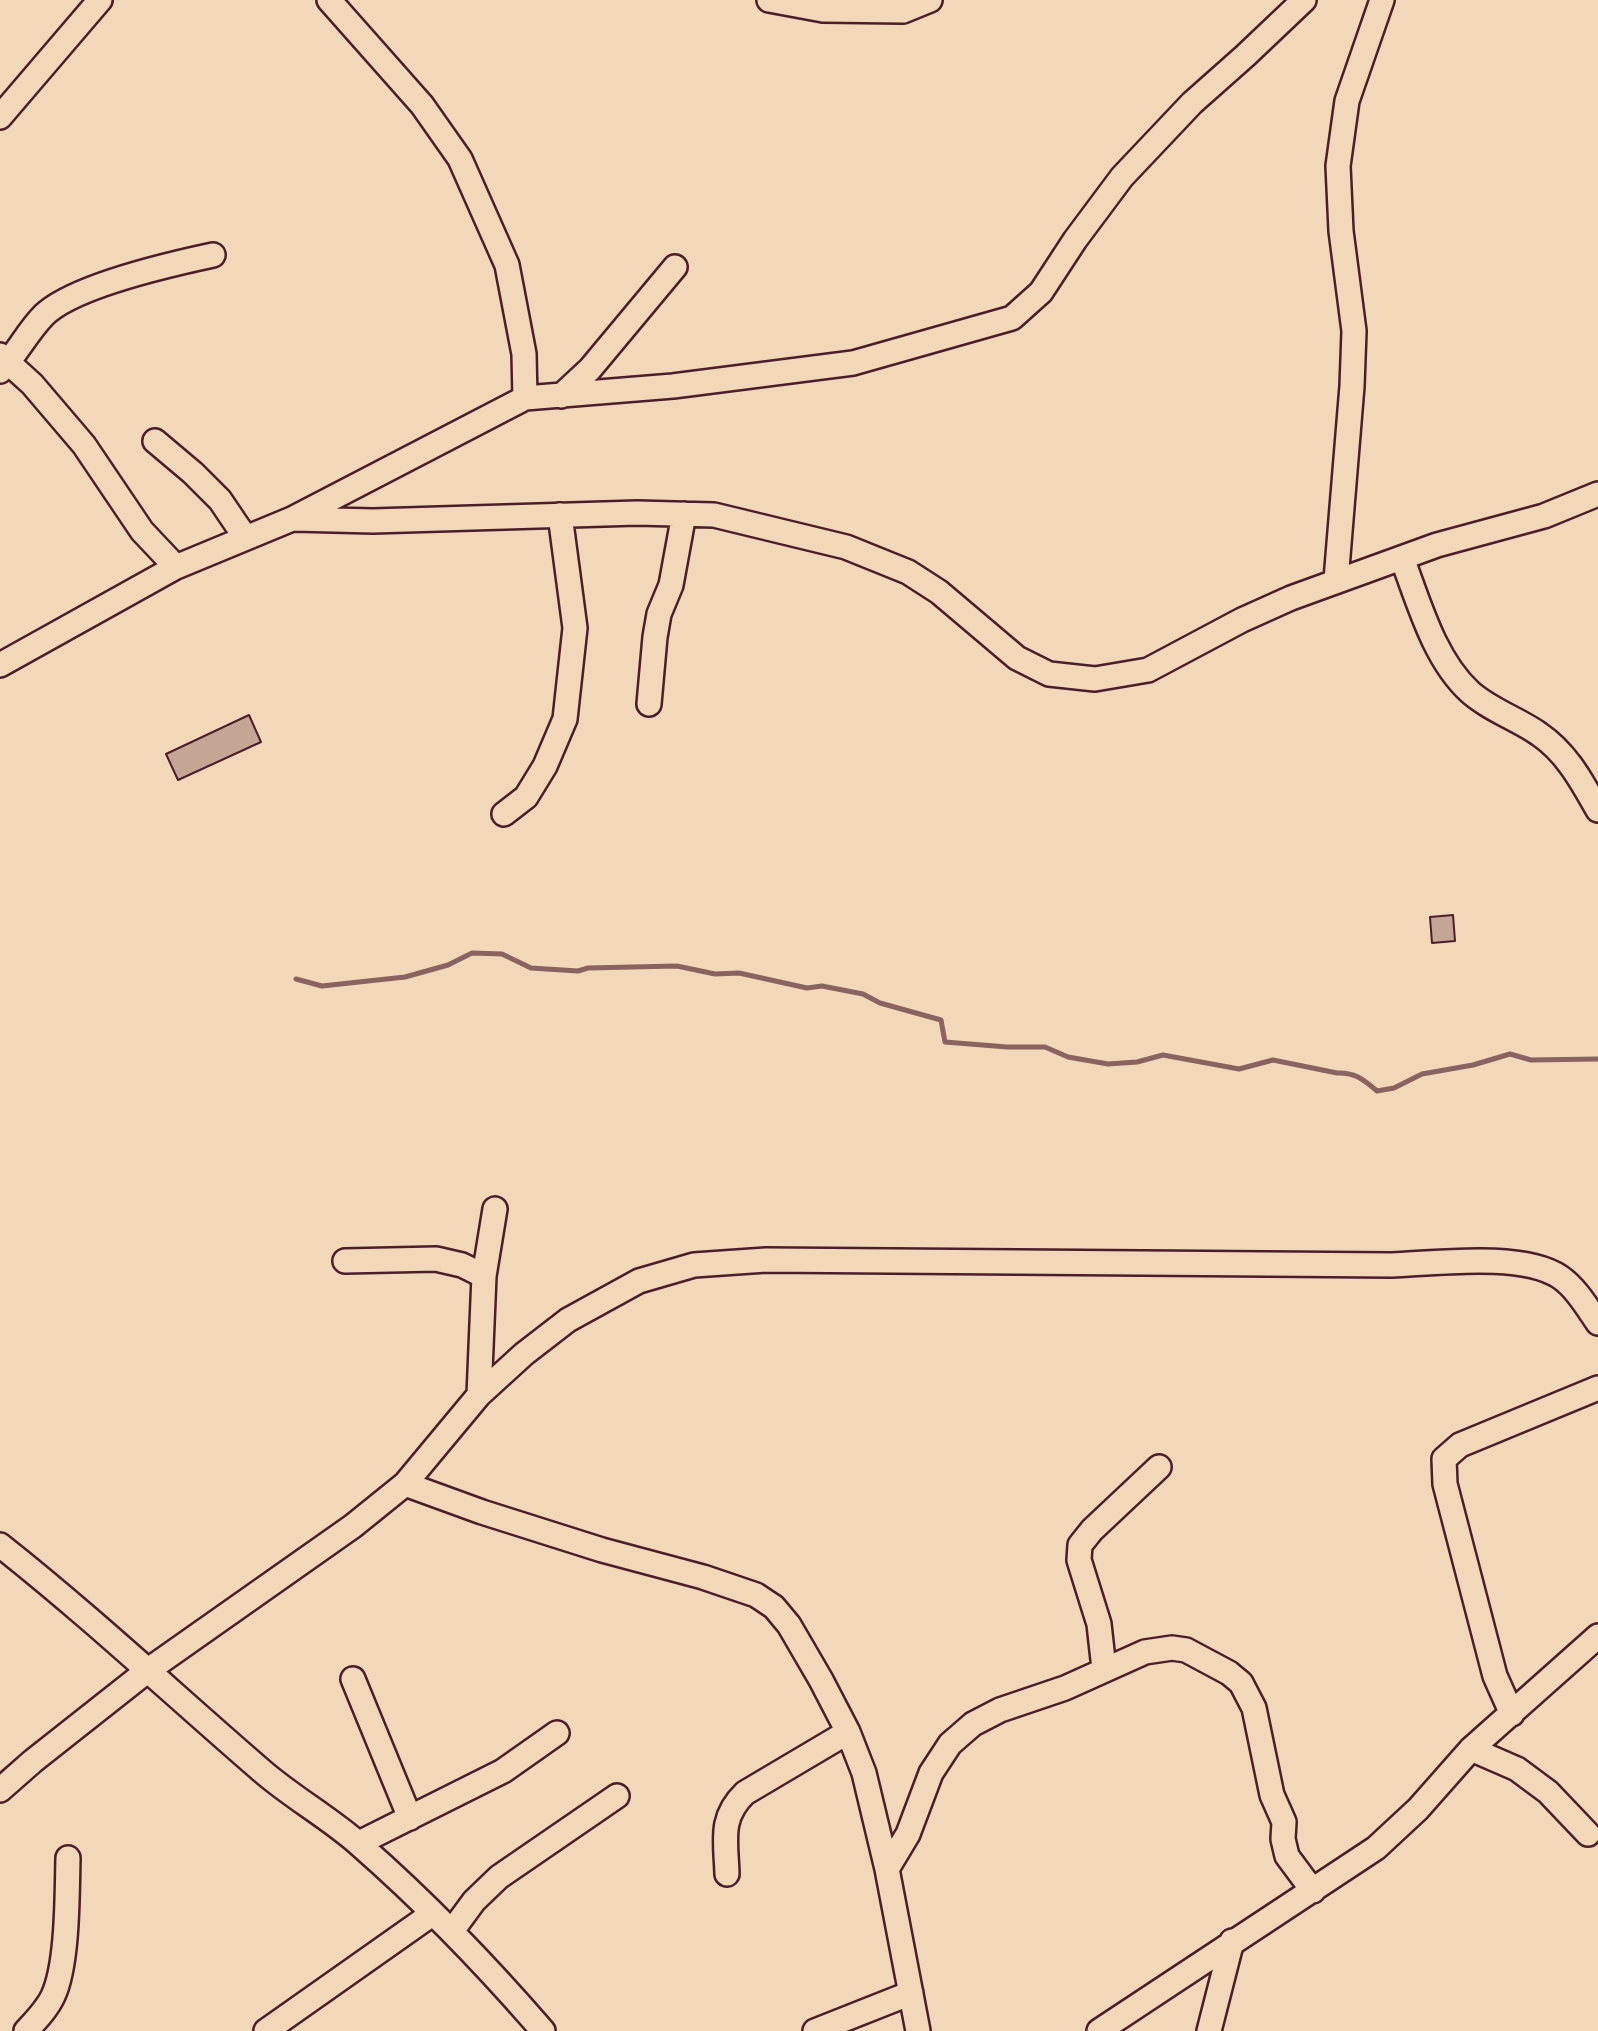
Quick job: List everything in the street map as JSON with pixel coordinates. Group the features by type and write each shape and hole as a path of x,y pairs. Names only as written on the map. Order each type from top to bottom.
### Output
{"street":[{"path":"0,117 100,0"},
{"path":"81,23 118,0"},
{"path":"329,0 422,105 460,159 507,265 524,354 525,398"},
{"path":"769,0 824,10 903,11 930,0"},
{"path":"0,665 176,567 292,519 525,398 673,386 853,363 1012,318 1041,292 1075,240 1122,177 1192,103 1304,0"},
{"path":"1336,580 1354,331 1341,231 1338,166 1348,101 1382,0"},
{"path":"176,567 142,531 84,445 32,384 3,363 44,315 66,300 168,265 213,255"},
{"path":"561,396 590,369 675,267"},
{"path":"155,441 193,473 219,500 245,537"},
{"path":"292,519 373,521 560,515 714,515 846,547 908,572 939,592 1017,658 1049,674 1095,679 1148,670 1242,620 1336,580 1437,545 1544,516 1598,494"},
{"path":"649,704 659,614 671,585 684,514"},
{"path":"504,814 526,797 545,766 565,719 575,628 560,515"},
{"path":"1402,558 1427,622 1448,665 1471,692 1540,735 1573,766 1598,810"},
{"path":"479,1395 484,1276 495,1209"},
{"path":"345,1261 436,1259 462,1265 484,1276"},
{"path":"0,1790 146,1671 353,1526 405,1484 479,1395 524,1354 568,1320 639,1281 694,1265 766,1260 930,1259 1392,1265 1525,1263 1559,1276 1576,1292 1598,1323"},
{"path":"1511,1714 1495,1676 1445,1484 1444,1459 1460,1446 1598,1388"},
{"path":"1104,1669 1099,1624 1079,1560 1080,1545 1092,1530 1160,1467"},
{"path":"405,1484 482,1512 756,1595 774,1607 789,1625 848,1732 864,1773 887,1869 918,2031"},
{"path":"0,1545 62,1594 146,1671 282,1787 359,1843 452,1931 543,2031"},
{"path":"1099,2031 1376,1848 1418,1809 1472,1749 1598,1636"},
{"path":"887,1869 908,1834 931,1773 950,1744 973,1724 1000,1710 1065,1688 1145,1652 1172,1648 1186,1650 1241,1683 1254,1708 1272,1795 1284,1822 1283,1839 1287,1856 1313,1891"},
{"path":"353,1679 410,1818"},
{"path":"727,1874 726,1821 735,1802 745,1793 848,1732"},
{"path":"359,1843 503,1771 557,1733"},
{"path":"1472,1749 1517,1769 1548,1793 1588,1833"},
{"path":"452,1931 474,1901 499,1877 617,1796"},
{"path":"26,2031 42,2014 54,1995 64,1935 68,1858"},
{"path":"266,2031 432,1914"},
{"path":"1209,2031 1232,1941"},
{"path":"816,2031 911,1993"}],"building":[{"path":"249,715 261,742 178,780 166,754"},
{"path":"1453,915 1455,941 1432,943 1430,917"}],"waterway":[{"path":"296,979 322,986 405,977 448,965 472,953 502,954 531,968 578,971 588,968 677,966 715,974 739,973 807,988 822,986 863,994 880,1003 941,1020 945,1042 1045,1047 1068,1057 1108,1064 1137,1062 1163,1055 1239,1069 1273,1060 1354,1075 1377,1091 1394,1088 1422,1074 1473,1065 1510,1054 1531,1060 1598,1059"}]}
